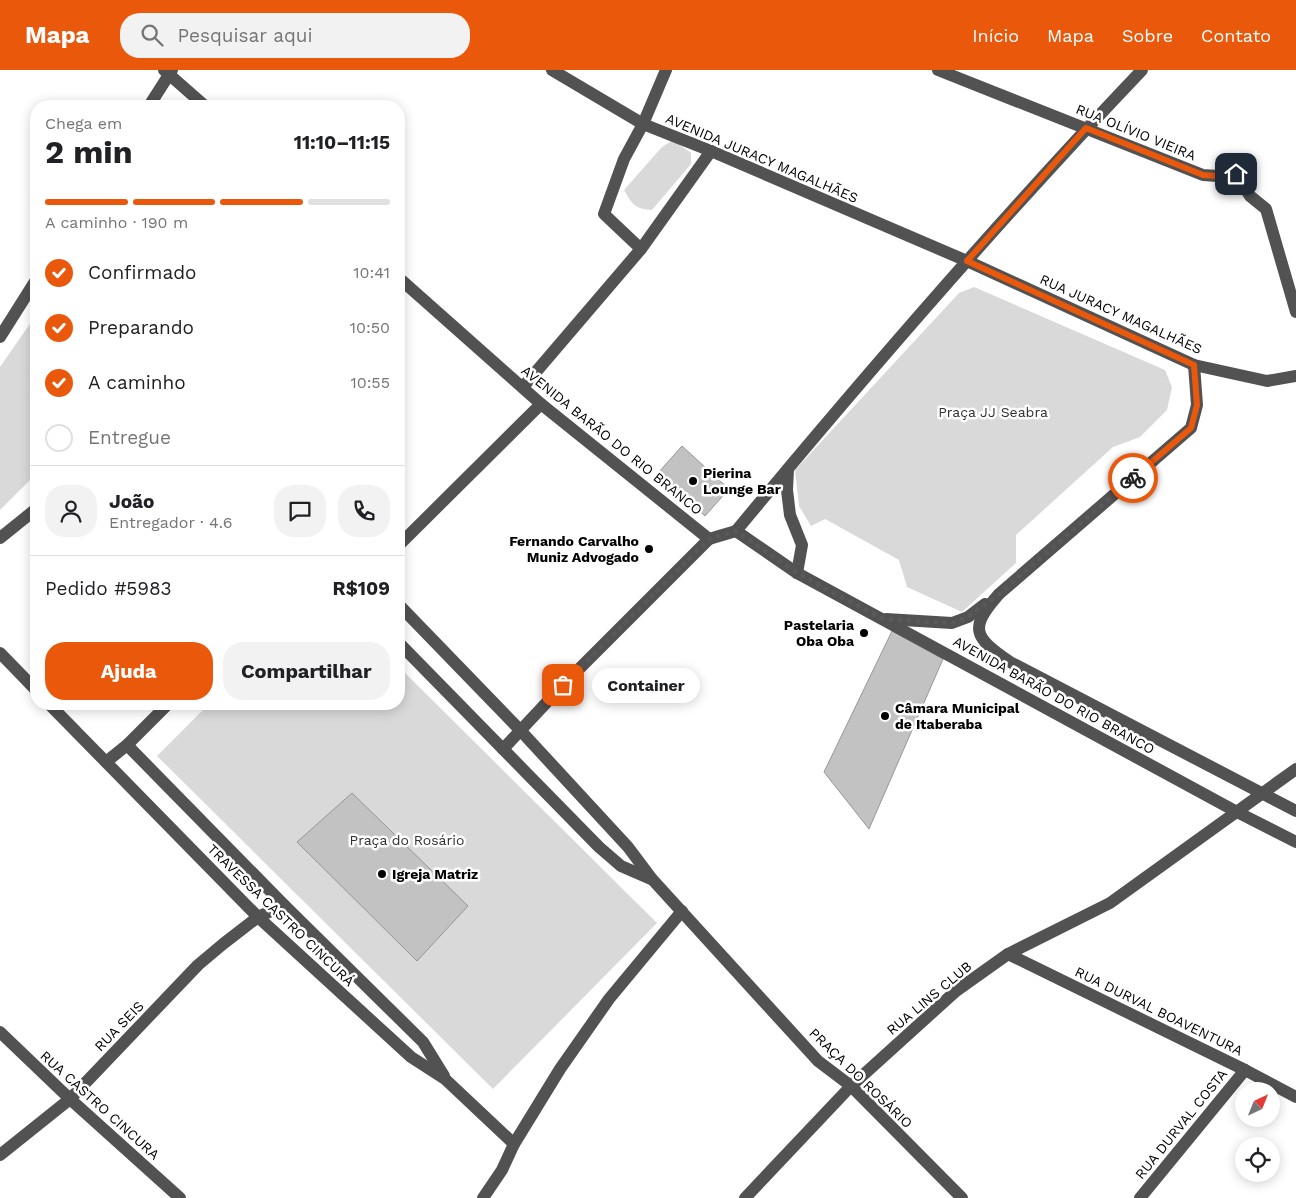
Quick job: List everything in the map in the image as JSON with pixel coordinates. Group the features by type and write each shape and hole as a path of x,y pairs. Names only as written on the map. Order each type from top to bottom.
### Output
{"street":[{"name":"AVENIDA JURACY MAGALHÃES","path":"552,70 643,124 711,151 967,261"},
{"path":"641,249 604,214 624,159 643,124 666,70"},
{"name":"RUA OLÍVIO VIEIRA","path":"938,70 1203,175 1232,177 1236,174 1250,196 1266,209 1296,312"},
{"path":"503,749 709,539 736,531 967,261 1086,128 1142,70"},
{"path":"152,100 168,72 198,100"},
{"path":"523,387 641,249 711,151"},
{"name":"RUA JURACY MAGALHÃES","path":"967,261 1194,365 1267,381 1296,376"},
{"name":"AVENIDA BARÃO DO RIO BRANCO","path":"405,283 541,404 709,539"},
{"path":"0,337 30,290"},
{"path":"883,619 952,623 968,617 999,594 1191,428 1197,405 1194,365"},
{"path":"405,539 541,404"},
{"path":"788,469 787,490 790,515 802,545 797,573"},
{"path":"0,538 30,514"},
{"name":"AVENIDA BARÃO DO RIO BRANCO","path":"736,531 797,573 1296,842"},
{"name":"AVENIDA BARÃO DO RIO BRANCO","path":"999,594 984,611 979,620 980,634 990,648 1010,662 1296,811"},
{"name":"PRAÇA DO ROSÁRIO","path":"405,611 520,730 628,847 652,880 818,1061 851,1086 962,1198"},
{"name":"PRAÇA DO ROSÁRIO","path":"405,649 582,830 621,866 652,880"},
{"path":"0,653 30,684"},
{"name":"TRAVESSA CASTRO CINCURÁ","path":"56,710 258,917 411,1057 445,1079 514,1144"},
{"path":"106,762 127,745 162,710"},
{"name":"TRAVESSA CASTRO CINCURÁ","path":"127,745 284,905 423,1042 445,1079"},
{"name":"RUA LINS CLUB","path":"745,1198 851,1086 956,991 1008,954 1110,904 1296,768"},
{"name":"RUA SEIS","path":"0,1156 70,1099 198,965 258,917 284,905"},
{"path":"483,1198 502,1170 514,1144 560,1069 609,999 682,912"},
{"name":"RUA DURVAL BOAVENTURA","path":"1008,954 1245,1070 1296,1097"},
{"name":"RUA CASTRO CINCURA","path":"0,1032 70,1099 180,1198"},
{"name":"RUA DURVAL COSTA","path":"1140,1198 1245,1070"}],"green space":[{"path":"673,140 691,153 691,164 652,210 638,207 624,190 662,147"},
{"name":"Praça JJ Seabra","path":"974,287 1165,370 1172,387 1167,410 1140,437 1113,447 1016,535 1016,563 962,612 907,587 899,560 825,519 811,526 799,506 795,470 959,293"},
{"path":"30,324 30,480 0,510 0,367"},
{"name":"Praça do Rosário","path":"405,673 657,923 493,1089 157,756 203,710 405,710"}],"building":[{"name":"Pierina Lounge Bar","path":"682,446 729,489 705,516 658,473"},
{"name":"Câmara Municipal de Itaberaba","path":"892,631 943,659 869,829 824,772"},
{"name":"Igreja Matriz","path":"352,793 468,906 417,961 297,842"}],"way so far":[{"path":"563,685 709,539 736,531 797,573 883,619 952,623 968,617 999,594 1133,478"}],"place":[{"name":"Pierina Lounge Bar","path":"693,481"},
{"name":"Fernando Carvalho Muniz Advogado","path":"649,549"},
{"name":"Pastelaria Oba Oba","path":"864,633"},
{"name":"Container","path":"563,685"},
{"name":"Câmara Municipal de Itaberaba","path":"885,716"},
{"name":"Igreja Matriz","path":"382,874"}],"route":[{"path":"1133,478 1191,428 1197,405 1194,365 967,261 1086,128 1203,175 1232,177 1236,174"}]}
